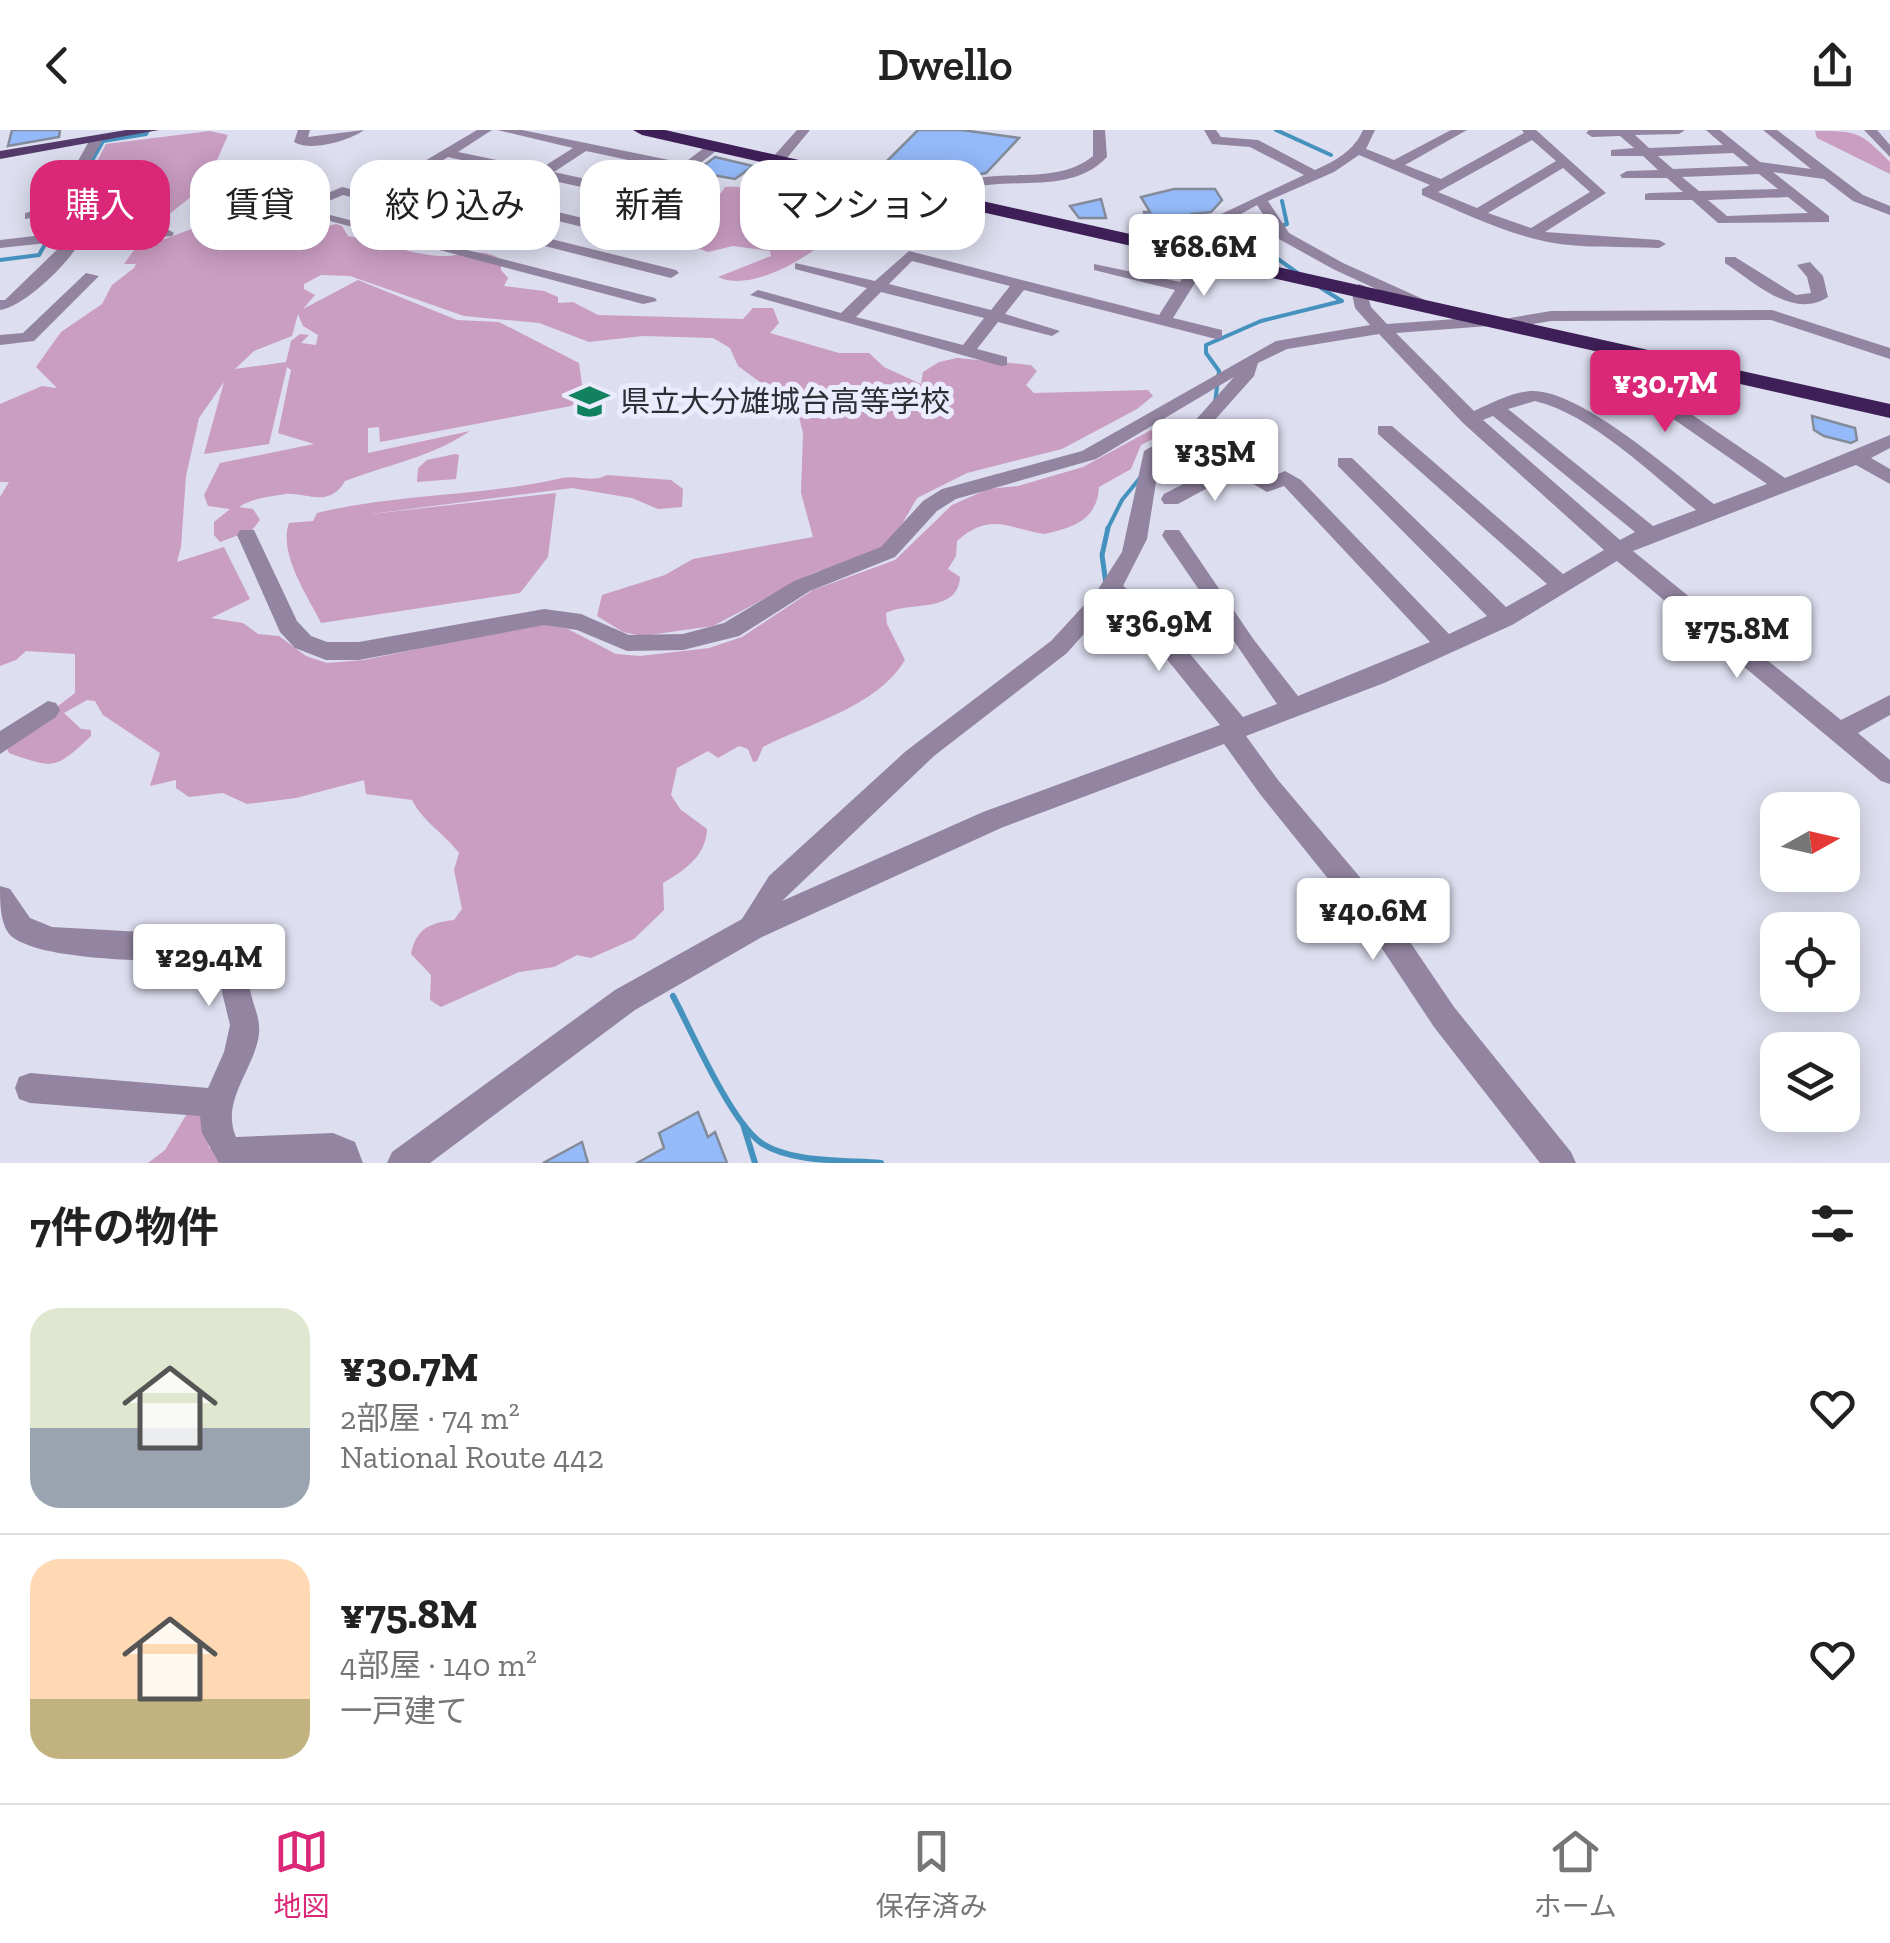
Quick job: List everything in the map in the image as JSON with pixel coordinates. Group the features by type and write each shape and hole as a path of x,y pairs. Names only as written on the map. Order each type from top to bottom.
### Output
{"highway":[{"path":"642,130 772,160"},
{"path":"985,205 1890,411"}],"main road":[{"path":"0,155 95,136 145,131"}],"street":[{"path":"304,130 300,142 340,138 358,130"},
{"path":"435,160 486,130"},
{"path":"503,130 647,160"},
{"path":"778,160 804,130"},
{"path":"1210,130 1217,141 1252,142 1314,175"},
{"path":"1394,164 1461,130"},
{"path":"1592,133 1680,130"},
{"path":"1622,131 1723,220 1824,219 1712,130"},
{"path":"1769,130 1856,197 1890,210"},
{"path":"1870,130 1890,152"},
{"path":"985,183 1066,175 1084,169 1100,157 1105,132"},
{"path":"1164,320 1222,220 1357,150 1373,132"},
{"path":"1533,233 1599,193 1531,132 1427,192 1477,214 1533,233 1567,242 1658,244"},
{"path":"83,160 95,136"},
{"path":"560,163 584,147"},
{"path":"697,160 713,148"},
{"path":"1616,153 1735,149"},
{"path":"1357,150 1441,184"},
{"path":"447,153 479,160"},
{"path":"1477,214 1564,162"},
{"path":"1627,175 1759,167 1829,175"},
{"path":"1650,198 1791,193"},
{"path":"1261,200 1284,236 1419,303"},
{"path":"350,209 335,218 350,222"},
{"path":"0,244 30,239"},
{"path":"560,245 671,273"},
{"path":"0,305 10,304 68,250"},
{"path":"457,250 649,300"},
{"path":"546,274 578,250"},
{"path":"845,318 909,256 1216,334"},
{"path":"1730,260 1792,300 1820,297 1815,276 1805,265"},
{"path":"800,266 1052,332"},
{"path":"1099,267 1184,288"},
{"path":"0,340 28,337 91,276"},
{"path":"967,351 1020,284"},
{"path":"1359,289 1361,304 1469,420 1890,774"},
{"path":"758,296 1001,361"},
{"path":"1783,318 1792,300"},
{"path":"246,535 288,626 302,642 326,651 359,651 544,617 581,622 626,643 703,638 742,624 802,586 888,552 930,506 949,494 986,480 1062,465 1088,455 1245,362 1282,345 1339,332 1556,316 1722,314 1783,318 1890,354"},
{"path":"1614,348 1613,368 1782,485"},
{"path":"752,928 770,892 845,827 922,750 1039,667 1096,610 1140,537 1140,510 1151,455 1204,423 1248,372 1250,365 1245,362"},
{"path":"1469,420 1528,397 1554,401 1596,425 1710,511"},
{"path":"1496,409 1650,534"},
{"path":"1386,430 1561,584"},
{"path":"403,1163 625,1000 752,928 992,820 1293,708 1446,645 1504,619 1618,548 1857,458 1890,441"},
{"path":"1209,447 1267,486 1285,478 1294,484 1446,645"},
{"path":"1857,458 1890,478"},
{"path":"1345,462 1504,619"},
{"path":"1171,499 1236,465"},
{"path":"1172,535 1293,708"},
{"path":"1110,588 1140,610 1233,730 1269,787 1380,923 1432,1002 1560,1163"},
{"path":"1839,732 1890,704"},
{"path":"0,744 48,710"},
{"path":"0,898 20,927 42,938 224,948 236,953 236,994 246,1026 216,1107 218,1137 232,1153 333,1149 344,1153 346,1163"},
{"path":"30,1088 202,1101 216,1107"}],"shaded area":[{"path":"210,131 228,135 217,160 190,160 190,198 170,213 170,160 98,160 106,144"},
{"path":"1815,131 1850,133 1865,139 1890,162 1890,174 1817,138"},
{"path":"725,187 740,187 740,247 720,249 720,194"},
{"path":"336,224 350,236 350,250 404,250 440,256 486,253 501,260 501,270 508,278 504,286 544,291 558,297 558,303 573,302 598,315 743,319 753,308 773,308 779,323 770,333 839,353 869,353 884,367 921,384 923,372 939,362 957,358 1031,365 1037,371 1026,385 1034,393 1148,390 1153,396 1137,409 1062,449 967,473 917,498 887,550 813,573 713,626 642,636 623,632 597,616 602,595 665,575 693,559 813,537 801,493 803,433 797,409 738,366 730,348 713,338 643,336 589,342 539,323 464,316 350,276 321,275 304,284 304,289 315,295 303,309 358,280 457,320 499,322 579,363 584,398 571,406 380,442 379,427 368,428 368,453 469,431 434,450 345,481 332,495 285,494 244,504 239,507 253,509 260,520 252,530 220,542 214,535 214,522 230,509 208,506 204,495 220,463 314,444 278,433 291,370 287,367 269,444 204,454 224,382 199,418 186,476 177,562 224,547 250,599 211,618 243,623 258,634 279,636 306,656 327,663 364,660 542,623 568,629 616,654 640,656 709,648 742,637 813,590 895,560 952,505 988,489 1018,486 1083,467 1151,430 1161,435 1141,445 1131,469 1099,487 1089,515 1074,525 1045,534 990,524 957,541 956,556 948,569 960,577 957,589 942,601 886,613 887,624 905,660 893,676 860,702 763,747 757,761 753,762 748,749 739,746 718,758 708,751 677,768 671,795 680,809 707,829 706,839 693,861 663,883 664,910 634,939 591,958 577,955 554,967 519,972 441,1007 430,1000 431,975 411,954 425,929 454,920 462,909 454,870 459,853 412,800 366,794 364,780 296,798 247,804 223,793 189,797 176,788 176,780 150,786 160,753 103,715 95,701 87,700 64,713 81,729 91,730 91,736 61,761 36,762 9,753 6,746 75,693 75,654 26,651 0,666 0,497 9,482 0,482 0,404 42,386 57,388 36,367 61,332 102,304 112,285 134,268 136,264 124,264 134,250 170,250 170,237 190,230 190,250 330,250 330,226","holes":["298,314 303,326 318,335 316,345 301,343 309,335 300,334 291,341 286,362 235,369 254,351 292,336"]},
{"path":"763,250 813,250 773,273 752,279 734,281 718,277 771,256 770,251"},
{"path":"459,455 456,479 417,482 418,468 427,460"},
{"path":"607,475 671,480 683,489 682,507 658,509 632,498 572,488 371,514 556,493 548,557 520,593 321,623 291,561 289,523 313,521 317,513"},
{"path":"191,1107 205,1107 209,1148 242,1144 313,1158 309,1163 148,1163 165,1150"}],"building":[{"path":"12,130 60,130 59,137 8,146"},
{"path":"918,130 962,130 1019,138 985,173 985,160 888,160"},
{"path":"715,157 740,163 740,175 735,179 720,176 720,160 711,160"},
{"path":"1174,189 1215,189 1222,200 1211,212 1192,214 1195,221 1170,223 1173,228 1147,225 1144,212 1150,212 1141,197"},
{"path":"1101,199 1106,218 1079,218 1070,206"},
{"path":"1812,416 1855,428 1857,440 1851,443 1824,436 1814,430"},
{"path":"698,1112 708,1137 715,1132 727,1163 637,1163 664,1148 659,1133"},
{"path":"582,1142 588,1163 543,1163"}],"waterway":[{"path":"0,260 39,255 103,141 146,134 148,130"},
{"path":"1276,130 1331,155"},
{"path":"1282,201 1287,224 1259,234 1257,244 1299,274"},
{"path":"1215,403 1219,371 1206,353 1206,345 1261,321 1342,301 1321,288"},
{"path":"1155,463 1183,444"},
{"path":"1108,528 1122,500 1140,478"},
{"path":"1106,584 1102,555 1108,528"},
{"path":"673,996 724,1096 743,1125"},
{"path":"743,1125 760,1142 786,1154 881,1163"},
{"path":"743,1125 755,1163"}],"place":[{"name":"県立大分雄城台高等学校","path":"590,402"}]}
